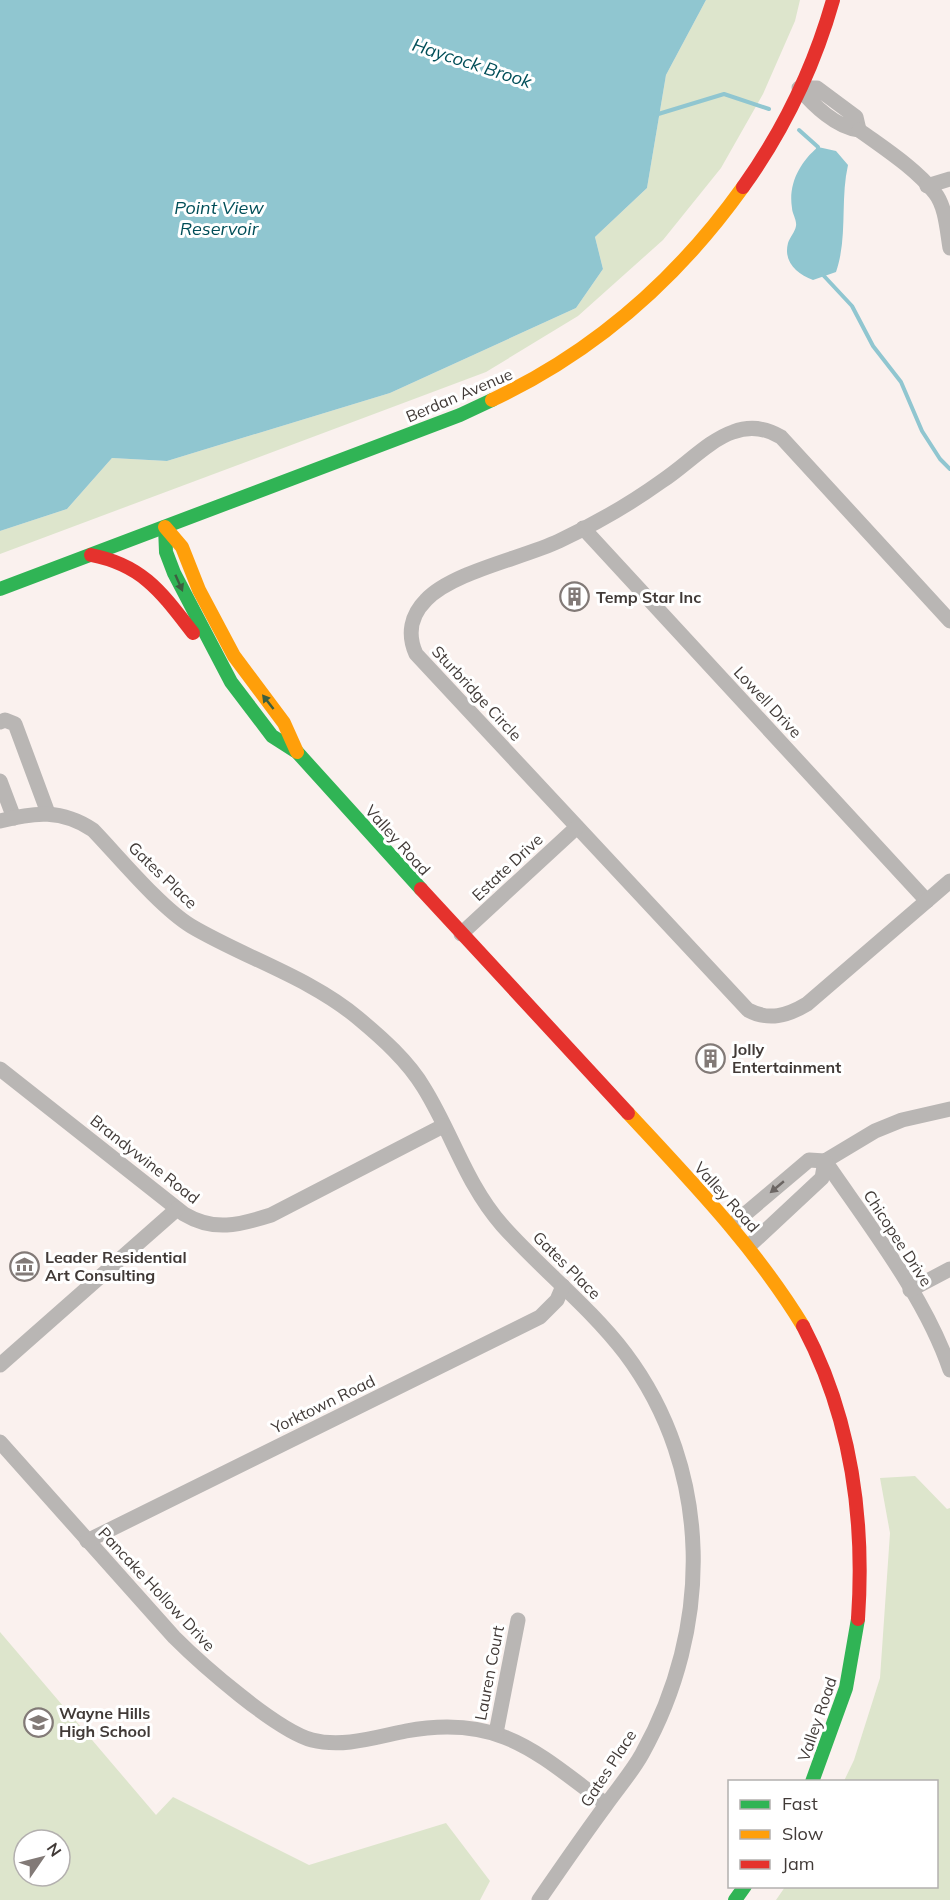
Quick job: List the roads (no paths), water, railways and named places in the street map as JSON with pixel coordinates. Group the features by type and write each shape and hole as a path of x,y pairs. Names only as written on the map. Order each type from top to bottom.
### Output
{"main road":[{"name":"Berdan Avenue","path":"0,589 499,399 596,341 659,289 727,212 765,156 800,88 833,0"},
{"name":"Valley Road","path":"165,527 166,552 174,573 231,682 272,736 297,752 461,934 749,1246 779,1286 814,1351 832,1392 846,1439 855,1488 861,1580 850,1672 839,1714 813,1780"},
{"name":"Valley Road","path":"165,527 182,547 199,590 234,656 284,723 297,752"},
{"path":"91,555 113,558 134,567 148,578 231,682"},
{"path":"735,1900 744,1888"}],"street":[{"path":"800,88 810,102 848,129 859,129 904,163 936,195 945,219 950,248"},
{"path":"927,186 950,179"},
{"name":"Sturbridge Circle","path":"950,621 781,437 763,429 736,430 722,436 662,482 583,528 557,542 438,590 418,609 410,633 416,654 748,1010 758,1015 782,1016 807,1004 950,881"},
{"name":"Lowell Drive","path":"583,528 927,901"},
{"path":"0,722 5,720 15,724 48,813"},
{"name":"Gates Place","path":"0,781 7,819 30,813 65,815 93,830 187,924 315,989 356,1017 411,1069 425,1088 468,1178 484,1203 503,1226 604,1327 627,1356 658,1408 683,1477 694,1544 692,1602 676,1674 641,1756 539,1900"},
{"name":"Estate Drive","path":"461,934 578,827"},
{"name":"Brandywine Road","path":"0,1069 177,1209 196,1221 210,1225 243,1224 271,1215 443,1126"},
{"path":"731,1226 809,1160 825,1161 864,1137 902,1120 950,1108"},
{"path":"749,1246 822,1178 825,1161"},
{"name":"Chicopee Drive","path":"825,1161 932,1326 950,1370"},
{"path":"0,1365 177,1209"},
{"path":"910,1290 950,1269"},
{"name":"Yorktown Road","path":"87,1541 540,1317 557,1300 563,1286"},
{"name":"Pancake Hollow Drive","path":"0,1442 87,1541 200,1662 296,1734 331,1742 350,1742 432,1727 454,1726 496,1733 540,1755 606,1804"},
{"name":"Lauren Court","path":"496,1733 518,1620"}],"water":[{"name":"Point View Reservoir","path":"0,0 706,0 666,75 647,188 595,237 603,269 576,308 390,393 167,461 112,458 67,509 0,531"},
{"path":"818,147 836,151 848,165 840,259 836,272 813,280 797,271 789,261 787,250 796,226 791,199 794,182 806,159"}],"waterway":[{"name":"Haycock Brook","path":"655,115 724,94 769,109"},
{"name":"Haycock Brook","path":"799,130 818,147 818,151"},
{"name":"Haycock Brook","path":"823,272 824,276 852,306 873,346 901,382 922,431 940,459 950,469"}],"place":[{"name":"Temp Star Inc","path":"575,597"},
{"name":"Jolly Entertainment","path":"711,1058"},
{"name":"Leader Residential Art Consulting","path":"24,1266"},
{"name":"Wayne Hills High School","path":"38,1722"}]}
